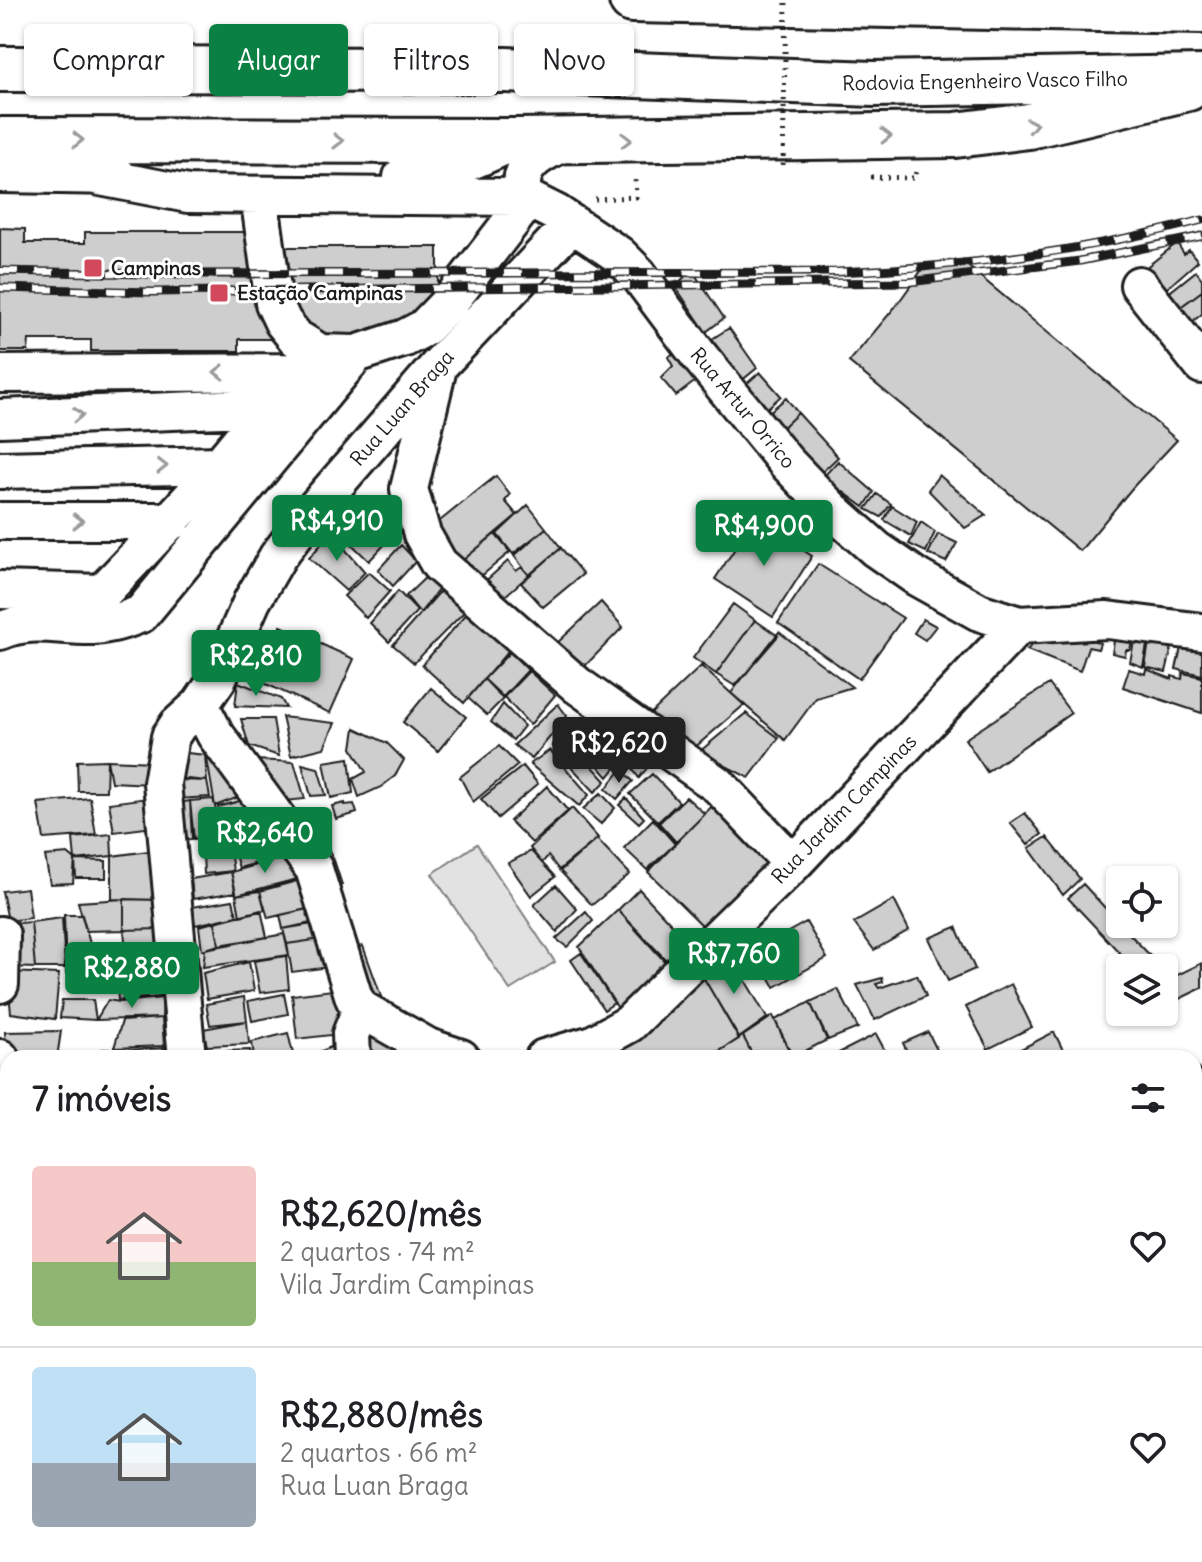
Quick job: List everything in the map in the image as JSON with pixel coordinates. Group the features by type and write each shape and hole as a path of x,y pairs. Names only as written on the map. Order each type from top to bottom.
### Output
{"main road":[{"path":"632,0 1202,11"},
{"name":"Rodovia Engenheiro Vasco Filho","path":"0,69 505,70 874,84 1202,81"},
{"path":"0,140 567,141 955,135 1029,126 1202,81"}],"street":[{"path":"0,174 422,177 448,172 515,141"},
{"path":"0,374 308,362 356,354 405,338 424,328 441,312 518,213 524,197 522,179 528,166 541,154 567,141"},
{"path":"95,176 188,194 524,197"},
{"path":"259,195 274,303 308,362"},
{"name":"Rua Artur Orrico","path":"524,197 539,203 619,255 638,274 744,413 831,509 876,549 918,578 979,612 1019,625 1107,620 1202,632"},
{"name":"Rua Luan Braga","path":"186,1050 162,783 170,737 200,705 217,680 252,601 278,556 316,507 439,365 571,225"},
{"path":"1139,285 1202,365"},
{"path":"0,631 15,624 94,626 141,614 356,354"},
{"path":"0,590 102,593 172,521 308,362"},
{"path":"439,365 409,489 422,534 439,564 577,685 719,786 793,864"},
{"path":"0,418 270,407"},
{"path":"0,470 221,465"},
{"path":"0,521 172,521"},
{"name":"Rua Jardim Campinas","path":"572,1050 593,1044 629,1024 793,864 1019,625"},
{"path":"200,705 215,734 314,869 354,998 361,1009 437,1050"},
{"path":"0,984 1,935"},
{"path":"352,1050 351,1034 361,1009"}],"path":[{"path":"783,165 786,0"},
{"path":"571,225 572,199 636,197 635,172"}],"shaded area":[{"path":"477,844 555,962 510,990 432,874"}],"building":[{"name":"Estação Campinas","path":"0,228 25,229 25,243 85,243 85,232 247,232 248,247 438,247 438,339 239,339 239,351 91,351 91,340 29,340 28,351 0,351"},
{"path":"1177,243 1184,254 1189,250 1198,261 1157,297 1139,273"},
{"path":"964,263 1177,440 1080,551 849,362 921,271"},
{"path":"692,270 724,318 706,332 675,286"},
{"path":"1196,271 1202,279 1202,291 1167,317 1156,303"},
{"path":"1202,291 1202,314 1179,332 1167,317"},
{"path":"729,328 757,368 740,382 712,339"},
{"path":"684,347 709,371 676,396 661,378 673,366 668,357"},
{"path":"760,372 781,396 765,410 744,386"},
{"path":"786,398 798,413 781,429 768,413"},
{"path":"798,413 838,457 818,476 778,432"},
{"path":"838,461 874,492 864,507 823,477"},
{"path":"939,475 986,515 965,528 928,490"},
{"path":"496,476 510,495 505,501 517,515 462,561 431,528"},
{"path":"877,494 891,504 881,517 866,509"},
{"path":"356,504 389,540 369,561 334,527"},
{"path":"528,505 546,528 513,554 497,534"},
{"path":"892,506 917,522 911,536 884,520"},
{"path":"755,518 812,556 773,617 715,579"},
{"path":"921,522 935,532 926,552 909,544"},
{"path":"546,528 561,548 529,575 514,556"},
{"path":"331,533 365,572 346,591 309,558"},
{"path":"495,534 510,552 479,578 462,561"},
{"path":"938,534 957,543 946,562 928,554"},
{"path":"401,545 416,561 393,586 378,570"},
{"path":"561,548 583,574 543,607 521,583"},
{"path":"508,561 516,571 522,567 529,575 497,603 481,585"},
{"path":"818,564 903,618 859,679 778,623"},
{"path":"369,572 390,591 366,618 344,596"},
{"path":"430,573 442,585 420,613 406,596"},
{"path":"444,587 467,609 414,663 393,645"},
{"path":"398,591 417,611 389,642 370,623"},
{"path":"601,602 623,627 581,670 556,644"},
{"path":"733,604 755,620 716,674 693,658"},
{"path":"469,611 509,650 464,703 422,665"},
{"path":"923,619 936,626 925,640 914,633"},
{"path":"755,620 778,636 735,686 716,674"},
{"path":"1117,624 1135,627 1130,650 1126,650 1125,656 1112,653"},
{"path":"281,626 354,659 330,713 257,680"},
{"path":"1057,626 1100,643 1098,649 1088,647 1080,671 1027,650 1047,628"},
{"path":"1137,626 1150,628 1143,667 1130,662"},
{"path":"1151,629 1175,634 1166,672 1145,667"},
{"path":"779,632 852,687 816,698 785,740 731,693"},
{"path":"1184,635 1202,639 1202,675 1176,669"},
{"path":"510,652 528,670 503,697 484,679"},
{"path":"701,666 744,705 693,749 643,721"},
{"path":"1129,669 1145,674 1146,669 1172,679 1172,676 1182,679 1183,673 1202,677 1202,713 1123,687"},
{"path":"529,671 555,695 530,725 504,697"},
{"path":"484,679 503,699 487,715 468,698"},
{"path":"238,682 281,699 286,708 235,706"},
{"path":"1049,684 1071,713 987,772 965,739"},
{"path":"431,688 466,717 438,751 403,722"},
{"path":"503,704 524,726 513,740 491,722"},
{"path":"558,704 567,716 532,759 514,745"},
{"path":"746,713 779,738 749,778 699,752"},
{"path":"282,717 335,723 324,748 291,756"},
{"path":"241,719 273,719 279,756 249,746"},
{"path":"583,721 630,750 608,777 574,738"},
{"path":"355,728 387,743 404,760 395,776 381,787 359,797 353,779 366,772 352,748"},
{"path":"562,733 606,781 595,792 552,746"},
{"path":"499,746 518,765 473,802 460,777"},
{"path":"205,747 247,794 215,806"},
{"path":"639,747 651,763 639,778 629,764"},
{"path":"550,750 589,795 579,806 530,764"},
{"path":"178,752 205,755 207,781 177,778"},
{"path":"349,758 353,793 331,798 324,762"},
{"path":"107,760 106,791 78,791 77,761"},
{"path":"107,760 154,762 152,784 111,782"},
{"path":"255,760 294,762 305,799 276,802"},
{"path":"302,764 318,768 326,795 311,796"},
{"path":"523,766 538,784 498,818 481,799"},
{"path":"621,770 633,781 617,799 606,789"},
{"path":"652,774 679,802 658,822 630,794"},
{"path":"177,780 207,781 210,797 176,799"},
{"path":"547,786 568,811 532,843 510,821"},
{"path":"601,793 615,808 601,824 583,809"},
{"path":"254,797 261,815 225,829 218,807"},
{"path":"686,797 705,814 676,842 659,823"},
{"path":"90,798 96,835 44,839 38,803"},
{"path":"148,798 154,827 114,832 109,803"},
{"path":"626,798 644,818 639,823 619,805"},
{"path":"213,799 222,833 194,839 190,801"},
{"path":"190,801 192,839 177,841 173,804"},
{"path":"716,802 780,854 707,930 648,872"},
{"path":"354,804 357,813 336,819 332,806"},
{"path":"572,808 598,838 559,870 548,856 542,863 530,848"},
{"path":"1025,813 1042,834 1028,845 1010,823"},
{"path":"261,817 271,840 234,852 225,829"},
{"path":"653,819 675,844 647,870 624,848"},
{"path":"111,834 112,856 75,860 73,838"},
{"path":"1047,837 1080,879 1063,895 1029,848"},
{"path":"282,839 286,855 239,868 234,852"},
{"path":"597,839 630,874 592,905 560,871"},
{"path":"326,843 342,885 329,890 312,848"},
{"path":"157,850 160,900 112,899 112,856"},
{"path":"230,850 233,871 204,874 203,854"},
{"path":"531,851 555,877 531,896 508,863"},
{"path":"68,854 75,860 73,883 50,884 45,856"},
{"path":"293,855 301,878 236,895 231,872"},
{"path":"75,860 106,861 106,878 76,878"},
{"path":"231,872 236,892 193,899 191,879"},
{"path":"308,878 315,907 268,918 260,891"},
{"path":"1083,884 1106,908 1106,938 1134,938 1149,954 1121,954 1068,898"},
{"path":"556,885 577,909 557,932 534,905"},
{"path":"27,888 31,918 8,921 2,891"},
{"path":"639,889 692,946 671,965 618,910"},
{"path":"260,891 265,910 240,916 236,895"},
{"path":"124,899 124,930 86,931 78,902"},
{"path":"124,899 160,900 160,929 124,930"},
{"path":"233,900 237,916 195,925 192,907"},
{"path":"894,900 909,930 874,950 854,923"},
{"path":"317,907 320,921 283,929 280,915"},
{"path":"261,910 267,937 219,945 215,922"},
{"path":"618,910 667,964 619,1010 579,947"},
{"path":"586,912 593,921 567,947 556,939"},
{"path":"64,915 82,915 97,969 66,973"},
{"path":"62,918 65,968 35,968 31,922"},
{"path":"330,921 328,938 287,944 283,929"},
{"path":"31,922 35,968 10,967 7,924"},
{"path":"215,922 219,945 202,950 199,926"},
{"path":"806,922 827,958 775,987 754,951"},
{"path":"956,927 975,969 948,981 929,938"},
{"path":"160,929 162,948 126,951 124,930"},
{"path":"284,934 289,955 203,967 205,949"},
{"path":"328,938 330,967 292,972 287,944"},
{"path":"363,946 381,996 366,1002 345,950"},
{"path":"162,948 159,974 116,976 114,952"},
{"path":"729,952 767,1018 739,1038 702,975"},
{"path":"581,953 614,1003 604,1010 571,960"},
{"path":"286,956 289,989 260,993 254,961"},
{"path":"249,962 254,991 207,999 203,973"},
{"path":"1202,963 1202,988 1178,1000 1178,975"},
{"path":"7,972 59,974 55,1019 11,1013"},
{"path":"159,974 160,997 118,1000 116,976"},
{"path":"702,975 739,1039 721,1050 617,1050"},
{"path":"917,975 926,996 875,1020 857,985 882,978 883,982 876,984 879,988"},
{"path":"1011,984 1032,1027 988,1049 966,1007"},
{"path":"340,989 343,1016 337,1017 340,1034 297,1039 292,995"},
{"path":"838,989 858,1028 828,1040 810,1002"},
{"path":"284,994 288,1014 252,1021 248,1001"},
{"path":"244,997 247,1021 210,1025 206,1004"},
{"path":"163,998 162,1018 96,1020 108,1000 120,1002"},
{"path":"62,1000 93,1000 96,1020 60,1018"},
{"path":"810,1002 827,1040 807,1050 790,1050 775,1020"},
{"path":"773,1016 789,1050 750,1050 743,1036"},
{"path":"162,1018 164,1046 114,1048 122,1021"},
{"path":"247,1021 249,1044 207,1046 203,1029"},
{"path":"61,1031 58,1050 6,1050 5,1032"},
{"path":"375,1031 409,1050 373,1050 363,1041"},
{"path":"928,1032 937,1050 906,1050 903,1043"},
{"path":"1054,1032 1063,1050 1019,1050"},
{"path":"288,1033 292,1050 253,1050 252,1042"},
{"path":"876,1034 885,1050 845,1050"},
{"path":"743,1036 750,1050 722,1050"}],"railway":[{"path":"0,271 150,274 837,272 1021,256 1112,241 1202,220"},
{"path":"0,288 152,292 909,282 1080,261 1202,236"}],"place":[{"name":"Campinas","path":"93,268"},
{"name":"Estação Campinas","path":"219,293"}]}
